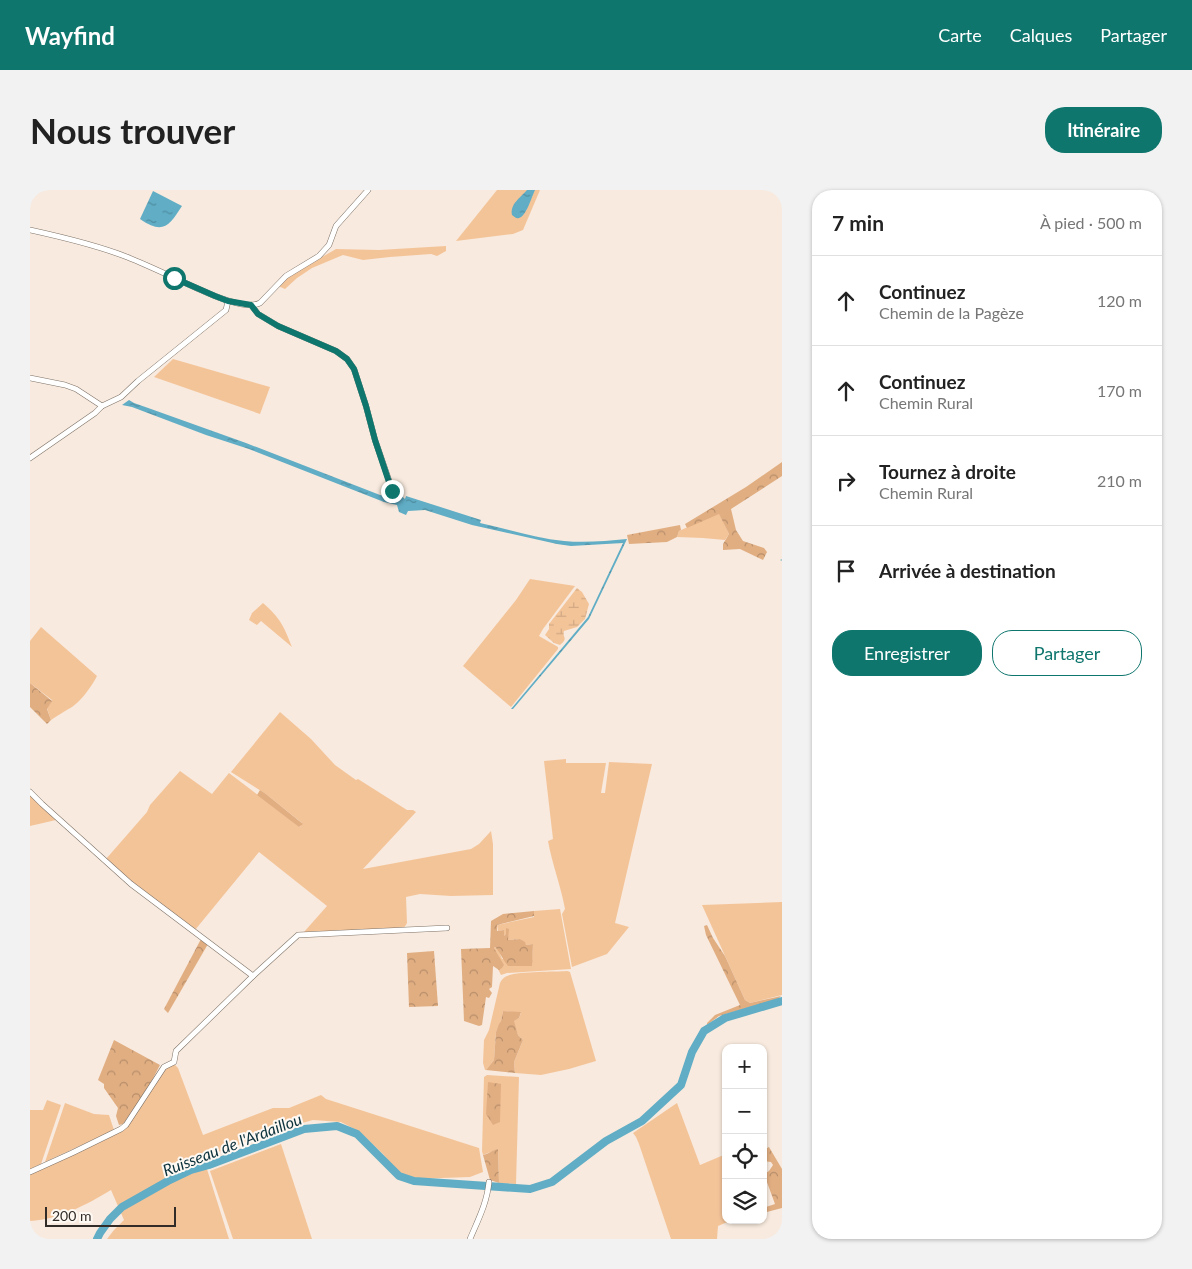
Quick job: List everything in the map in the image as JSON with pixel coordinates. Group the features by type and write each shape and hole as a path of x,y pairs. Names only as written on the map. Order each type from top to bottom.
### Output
{"street":[{"path":"30,230 126,257 228,301 257,305 286,276 319,256 329,245 336,226 368,190"},
{"path":"30,458 95,413 102,406 121,397 226,310 228,301"},
{"path":"251,305 258,314 278,326 336,351 347,359 354,369 394,495"},
{"path":"30,378 76,389 102,406"},
{"path":"30,792 131,884 253,976"},
{"path":"30,1172 126,1125 164,1067 174,1062 176,1051 298,935 447,928"},
{"path":"470,1239 485,1204 489,1182"}],"green space":[{"path":"497,190 540,190 523,230 513,234 456,241"},
{"path":"446,246 446,251 437,256 431,254 363,260 343,255 312,268 285,289 278,286 289,276 336,249 379,250"},
{"path":"173,359 270,387 260,414 154,377"},
{"path":"782,462 782,476 731,509 736,530 743,541 764,548 767,552 763,560 740,549 723,550 723,544 729,534 719,514 687,528 685,524 746,487"},
{"path":"719,513 729,534 725,540 677,537 679,531"},
{"path":"680,525 681,530 677,537 667,542 629,544 627,535"},
{"path":"530,579 575,586 539,636 558,647 558,649 511,707 463,666 516,600"},
{"path":"577,588 582,592 589,604 585,619 577,627 564,631 565,639 563,643 560,645 554,643 545,635 549,629 549,624"},
{"path":"263,603 281,623 292,647 261,621 257,625 249,620 252,613"},
{"path":"41,627 97,676 79,701 51,720 47,708 52,700 30,683 30,641"},
{"path":"30,683 52,701 47,709 51,720 47,724 30,707"},
{"path":"280,712 311,739 335,765 356,780 358,779 407,810 416,812 363,869 471,849 479,844 491,831 493,844 493,895 451,896 420,894 406,897 407,923 404,928 304,932 327,906 259,852 195,930 106,859 180,771 212,794 229,773 300,827 302,823 266,794 231,772"},
{"path":"566,759 566,763 606,763 601,793 605,793 609,762 652,764 615,923 629,927 607,954 572,967 562,914 565,909 548,841 553,839 544,761"},
{"path":"260,790 303,824 299,827 257,795"},
{"path":"30,795 56,820 30,826"},
{"path":"782,902 782,995 750,1003 745,1000 702,905"},
{"path":"560,909 571,969 501,975 498,969 495,947 502,959 532,959 533,944 526,945 520,939 508,940 506,934 504,936 504,930 498,931 497,925 534,917 534,911"},
{"path":"534,911 534,916 497,925 497,931 504,930 504,936 506,928 509,929 508,940 520,939 526,945 533,944 532,966 508,966 495,947 504,965 499,970 493,966 492,987 489,989 492,993 489,998 486,997 482,1025 479,1026 464,1021 461,949 490,948 491,921 503,914"},
{"path":"707,925 725,956 745,1000 750,1003 781,996 778,999 719,1016 707,1025 715,1015 740,1005 706,935 704,926"},
{"path":"201,939 208,944 168,1013 164,1009"},
{"path":"434,951 438,1006 409,1007 407,953"},
{"path":"570,972 596,1061 541,1075 515,1073 514,1062 523,1040 518,1035 513,1021 519,1018 521,1013 503,1011 496,1032 494,1060 485,1070 483,1063 484,1040 489,1030 502,979 516,974"},
{"path":"503,1011 521,1012 519,1018 514,1021 518,1035 523,1040 514,1062 515,1073 486,1070 494,1060 496,1032"},
{"path":"114,1040 160,1065 147,1090 123,1124 119,1125 116,1116 118,1108 104,1088 104,1084 98,1080"},
{"path":"174,1064 178,1068 203,1135 273,1108 289,1108 321,1095 326,1099 479,1148 483,1172 470,1177 414,1179 398,1172 383,1154 360,1132 341,1122 313,1120 284,1128 205,1157 206,1166 229,1239 107,1239 124,1220 111,1190 82,1206 62,1214 30,1221 30,1173 125,1128 164,1070"},
{"path":"487,1075 519,1077 516,1184 499,1183 498,1149 483,1155 484,1077"},
{"path":"488,1082 501,1084 500,1122 493,1125 486,1114"},
{"path":"47,1100 61,1105 41,1164 30,1169 30,1110 43,1110"},
{"path":"65,1103 94,1114 109,1115 114,1130 45,1162"},
{"path":"677,1103 700,1165 722,1156 723,1224 718,1226 717,1239 671,1239 639,1144 633,1133"},
{"path":"281,1144 312,1239 233,1239 210,1171"},
{"path":"769,1147 782,1169 782,1208 767,1212 767,1207 775,1204 767,1182 767,1172 773,1165 771,1162 767,1162 767,1148"},
{"path":"498,1149 499,1183 490,1180 483,1155"}],"water":[{"path":"527,190 535,190 522,217 516,218 512,215 513,208 516,201"},
{"path":"153,191 182,206 173,219 165,226 154,227 140,219"},
{"path":"129,400 380,495 392,497 397,492 405,499 406,496 481,520 480,523 554,540 588,542 627,539 589,619 513,709 511,709 588,617 623,543 571,546 472,525 425,510 408,511 406,515 399,512 397,505 384,502 249,449 122,405"}],"waterway":[{"name":"Ruisseau de l'Ardaillou","path":"97,1239 110,1219 122,1207 168,1181 191,1170 304,1129 337,1126 357,1134 399,1176 414,1181 530,1189 552,1182 606,1141 642,1121 681,1085 692,1052 704,1031 725,1018 782,1001"}],"route":[{"path":"174,278 228,301 251,305 258,314 278,326 336,351 347,359 354,369 392,491"}]}
